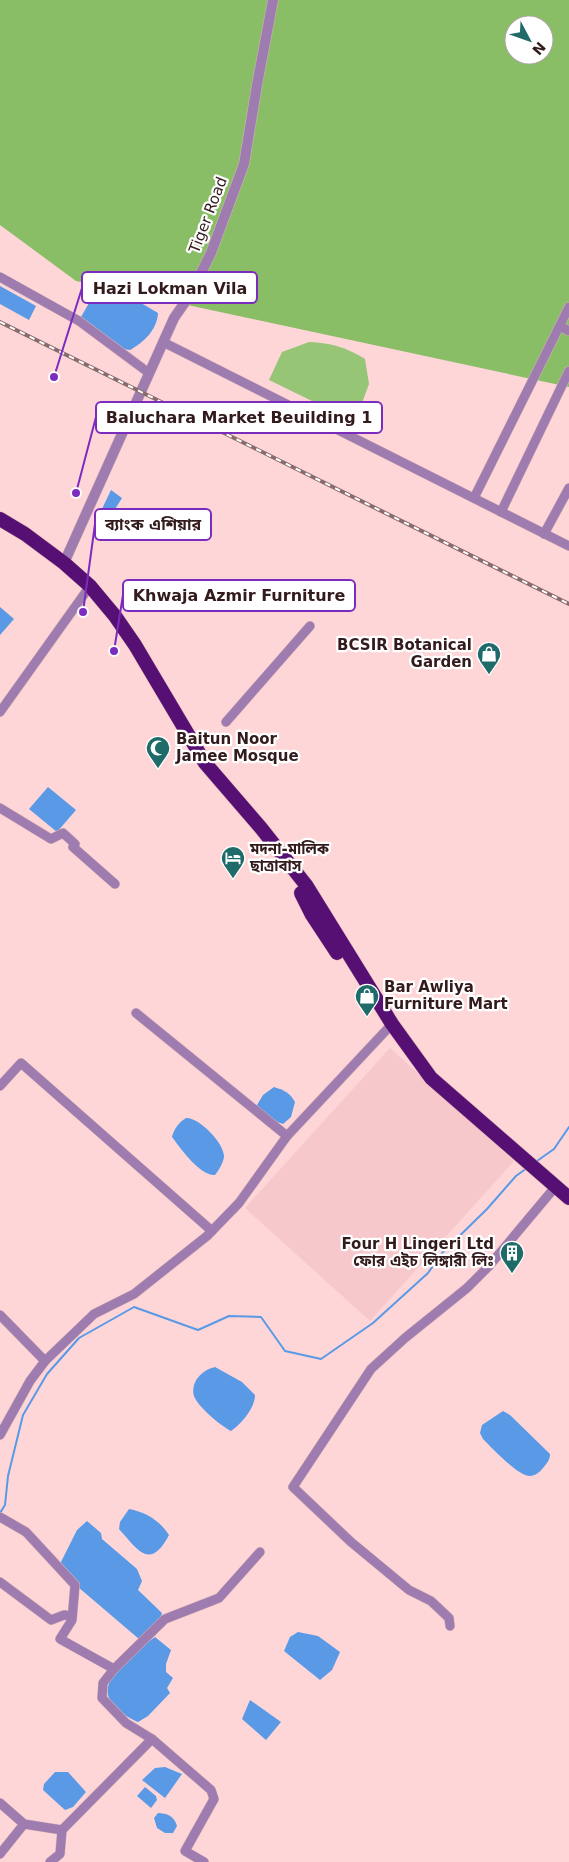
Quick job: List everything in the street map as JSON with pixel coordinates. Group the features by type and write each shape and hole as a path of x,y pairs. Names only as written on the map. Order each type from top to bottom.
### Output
{"highway":[{"path":"0,519 25,534 64,563 114,616 135,645 206,763 306,885 390,1027 431,1078 554,1188 569,1198"},
{"path":"0,528 32,548 87,589"},
{"path":"554,1188 569,1206"}],"street":[{"name":"Tiger Road","path":"64,563 174,318 190,295 211,253 244,164 273,0"},
{"path":"0,277 79,321 149,373"},
{"path":"474,498 569,307"},
{"path":"560,326 569,331"},
{"path":"163,342 569,546"},
{"path":"501,512 569,371"},
{"path":"544,534 569,488"},
{"path":"0,712 87,589"},
{"path":"226,722 310,626"},
{"path":"0,808 51,839 63,833 75,844 74,847 115,884"},
{"path":"136,1013 287,1136"},
{"path":"0,1435 30,1381 45,1361 94,1314 134,1294 212,1231 239,1203 287,1136 390,1027"},
{"path":"0,1086 21,1063 212,1231"},
{"path":"450,1626 449,1618 432,1600 409,1590 351,1542 293,1487 371,1369 405,1338 467,1288 554,1188"},
{"path":"0,1315 45,1361"},
{"path":"3,1519 26,1532 75,1585 72,1620 60,1639 114,1669"},
{"path":"204,1862 185,1851 214,1799 210,1790 152,1739 126,1723 102,1698 103,1683 114,1669 166,1618 219,1598 260,1552"},
{"path":"0,1582 51,1620 64,1615 72,1616"},
{"path":"50,1862 60,1854 62,1830 152,1739"},
{"path":"0,1803 24,1824 62,1830"},
{"path":"0,1854 24,1824"}],"shaded area":[{"path":"390,1048 514,1161 370,1321 245,1208"}],"green space":[{"path":"0,0 569,0 569,387 76,281 0,225"},
{"path":"309,342 338,346 365,359 369,384 355,422 269,380 282,352"}],"water":[{"path":"102,280 158,313 155,325 149,335 130,350 123,349 81,317"},
{"path":"0,286 36,306 29,320 0,304"},
{"path":"111,490 122,498 112,514 102,509"},
{"path":"0,607 14,619 0,635"},
{"path":"48,787 76,810 57,832 29,809"},
{"path":"274,1087 286,1092 295,1102 291,1117 283,1124 275,1121 258,1108 257,1105 263,1095"},
{"path":"186,1118 204,1126 220,1145 224,1157 215,1175 209,1174 197,1167 172,1137 177,1126"},
{"path":"215,1367 242,1382 255,1395 253,1405 247,1415 231,1431 210,1416 194,1396 195,1381 206,1371"},
{"path":"503,1411 510,1415 550,1454 547,1463 536,1475 525,1475 519,1471 505,1461 483,1439 480,1433 482,1425"},
{"path":"129,1509 141,1512 152,1518 169,1535 156,1552 150,1554 138,1550 119,1529 120,1522"},
{"path":"87,1521 101,1533 102,1539 137,1569 142,1581 138,1590 162,1613 160,1619 139,1639 78,1587 60,1564 77,1530"},
{"path":"298,1632 318,1636 340,1652 332,1670 320,1680 284,1651 290,1637"},
{"path":"155,1637 171,1650 166,1664 166,1672 173,1678 167,1688 170,1693 148,1716 138,1722 117,1709 109,1699 108,1687 121,1666 135,1652"},
{"path":"250,1700 281,1722 266,1740 242,1719"},
{"path":"165,1767 182,1774 165,1798 142,1780 155,1768"},
{"path":"55,1772 68,1772 86,1792 73,1807 65,1810 43,1790 44,1784"},
{"path":"145,1787 156,1796 157,1800 151,1808 137,1796"},
{"path":"158,1813 167,1814 172,1817 177,1826 173,1833 165,1833 157,1828 154,1818"}],"waterway":[{"path":"537,1161 554,1149 569,1127"},
{"path":"0,1513 5,1505 8,1476 23,1415 47,1374 79,1338 134,1307 198,1330 229,1316 261,1317 285,1351 321,1359 373,1323 428,1273 443,1252 487,1209 516,1176 527,1168"}],"railway":[{"path":"0,322 569,604"}],"place":[{"name":"Hazi Lokman Vila","path":"54,377"},
{"name":"Baluchara Market Beuilding 1","path":"76,493"},
{"name":"ব্যাংক এশিয়ার","path":"83,612"},
{"name":"Khwaja Azmir Furniture","path":"114,651"},
{"name":"BCSIR Botanical Garden","path":"489,675"},
{"name":"Baitun Noor Jamee Mosque","path":"158,769"},
{"name":"মদনা-মালিক ছাত্রাবাস","path":"233,879"},
{"name":"Bar Awliya Furniture Mart","path":"367,1017"},
{"name":"Four H Lingeri Ltd ফোর এইচ লিঙ্গারী লিঃ","path":"512,1274"}]}
